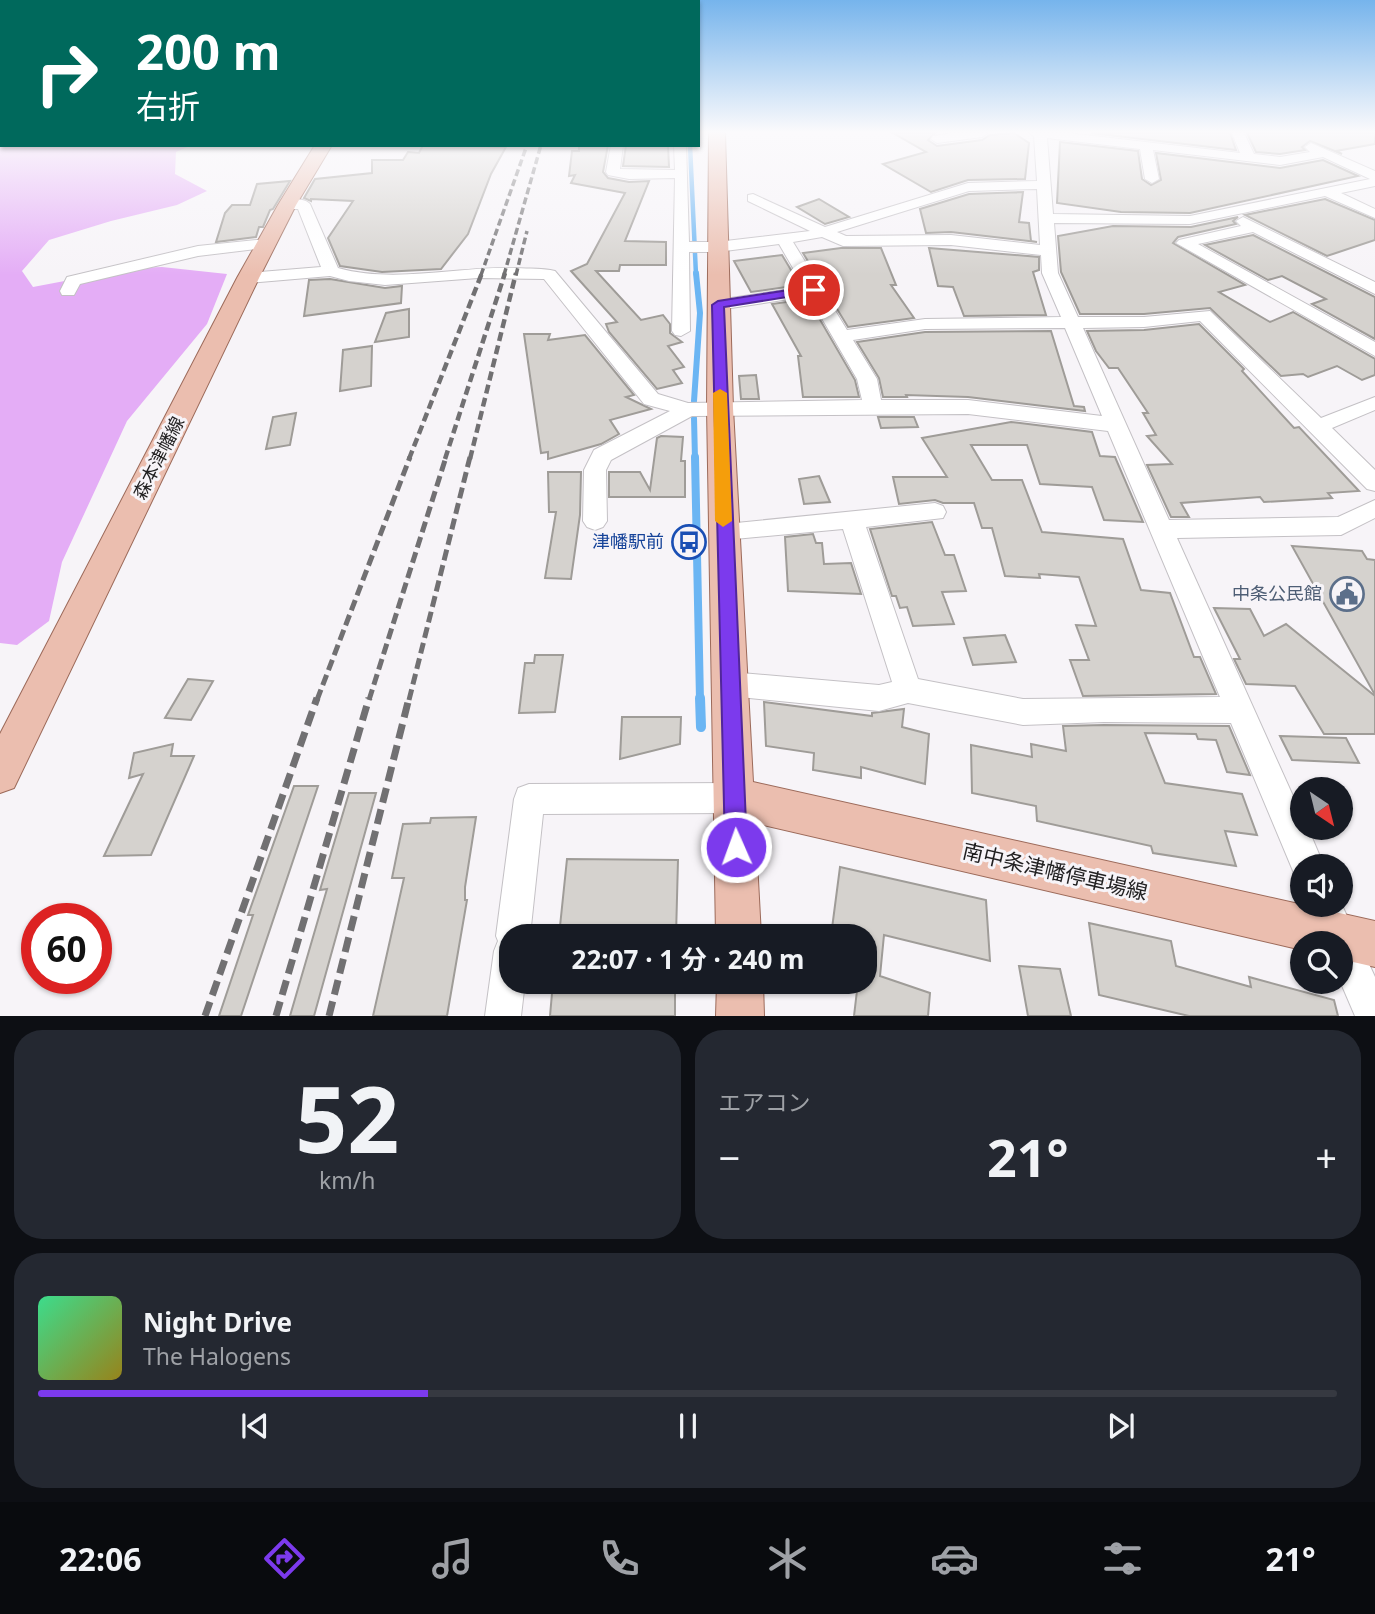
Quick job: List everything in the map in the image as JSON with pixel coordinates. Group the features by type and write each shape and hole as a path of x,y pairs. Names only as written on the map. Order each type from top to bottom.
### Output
{"main road":[{"name":"森本津幡線","path":"0,774 248,278 301,180"},
{"path":"708,180 696,247 718,305 704,409 724,531 738,924"},
{"name":"南中条津幡停車場線","path":"734,797 1346,929"},
{"path":"740,994 740,1016"}],"street":[{"path":"681,331 696,247 683,180"},
{"path":"1044,180 1050,273 1303,854"},
{"path":"1047,218 1190,220 1375,182"},
{"path":"696,247 821,232 968,187 1044,184"},
{"path":"1327,192 1375,214"},
{"path":"753,198 843,241 951,240 1049,251"},
{"path":"287,205 303,204 331,271"},
{"path":"1228,213 1375,289"},
{"path":"1255,227 1184,243 1375,350"},
{"path":"783,238 867,379 873,406"},
{"path":"68,291 73,281 198,251 267,244"},
{"path":"248,278 331,271 368,281 482,273 550,274 651,399 704,409 968,407 1117,425"},
{"path":"718,305 814,290"},
{"path":"841,336 925,324 1144,322 1204,315 1375,483"},
{"path":"1319,426 1375,403"},
{"path":"595,521 595,470 602,455 704,409"},
{"path":"1162,528 1341,526 1375,508"},
{"path":"724,531 935,512"},
{"path":"852,520 908,690"},
{"path":"730,684 879,698 908,690 1023,712 1104,709 1240,710"},
{"path":"514,924 529,799 734,797"},
{"path":"1346,929 1374,1016"},
{"path":"503,1016 506,994"}],"shaded area":[{"path":"0,180 187,180 207,191 177,205 49,240 22,271 33,287 133,268 162,267 227,274 207,324 127,421 62,562 49,621 17,645 0,643"}],"building":[{"path":"314,180 489,180 468,234 441,269 382,272 340,266 328,238 353,201 311,201 304,198"},
{"path":"572,180 649,181 625,241 666,242 666,265 620,265 619,271 596,271 641,320 663,315 670,324 670,333 682,342 668,346 684,367 673,370 682,383 657,389 609,332 606,324 617,322 571,271 587,264 625,193 571,183"},
{"path":"911,180 967,180 931,192"},
{"path":"1058,180 1144,180 1151,185 1160,180 1338,180 1190,213 1121,212 1057,203"},
{"path":"290,181 270,210 263,227 259,227 256,237 216,242 225,213 232,205 250,205 257,184"},
{"path":"1023,192 1019,222 1029,223 1031,241 1037,242 951,232 926,233 920,209 969,194"},
{"path":"819,199 849,217 825,224 797,207"},
{"path":"1325,199 1375,220 1375,240 1327,256 1245,215"},
{"path":"1238,217 1233,221 1236,224 1178,237 1173,243 1245,285 1219,292 1270,322 1293,312 1375,359 1375,375 1362,380 1337,366 1308,377 1303,374 1281,376 1210,308 1144,314 1080,314 1061,272 1058,236 1113,226 1191,227"},
{"path":"1253,235 1375,297 1375,339 1312,304 1326,299 1282,276 1268,280 1205,245"},
{"path":"841,248 881,248 896,285 891,285 914,318 848,327 803,253"},
{"path":"929,248 1039,257 1039,270 1033,272 1046,315 964,316 953,287 938,286"},
{"path":"782,255 800,285 751,292 734,261"},
{"path":"330,279 385,288 402,286 401,303 304,316 309,280"},
{"path":"808,299 855,380 859,397 803,397 798,356 801,356 772,304"},
{"path":"409,309 409,337 375,342 386,313"},
{"path":"1199,324 1244,369 1242,371 1294,428 1299,427 1359,491 1328,493 1332,498 1264,502 1260,497 1181,503 1189,517 1171,517 1147,465 1172,464 1147,436 1156,435 1143,413 1148,413 1118,368 1109,368 1096,351 1087,331 1144,330"},
{"path":"1051,331 1074,406 1084,407 1085,411 968,397 883,397 879,378 857,342 925,332"},
{"path":"524,334 550,334 548,340 585,335 634,395 626,397 651,409 610,420 619,434 601,444 548,459 548,452 541,453"},
{"path":"372,346 371,386 340,391 343,350"},
{"path":"756,375 759,399 741,399 739,376"},
{"path":"296,413 290,445 266,449 273,417"},
{"path":"878,417 914,417 918,427 881,428"},
{"path":"1011,422 1092,432 1100,456 1115,457 1143,522 1104,520 1092,487 1040,484 1027,445 971,445 992,480 1022,480 1042,532 1123,539 1141,590 1170,593 1194,657 1200,657 1216,694 1083,696 1070,660 1089,660 1076,625 1096,626 1079,577 1039,574 1040,578 1005,576 992,528 982,528 974,503 943,503 935,500 899,504 893,477 947,477 922,438"},
{"path":"683,437 681,461 685,461 685,497 609,497 609,472 640,472 650,490 657,438"},
{"path":"548,472 581,472 580,515 571,579 545,578 556,512 549,512"},
{"path":"819,476 830,502 804,504 799,479"},
{"path":"932,522 945,555 954,555 966,591 942,592 954,624 913,626 907,607 900,608 896,596 892,596 870,529"},
{"path":"813,534 816,543 822,543 824,564 851,563 861,594 788,591 785,537"},
{"name":"中条公民館","path":"1292,546 1362,551 1367,559 1375,560 1375,695"},
{"path":"1214,608 1250,609 1264,636 1286,624 1375,696 1375,734 1324,734 1295,686 1246,684 1234,659 1240,659"},
{"path":"1005,635 1016,662 973,665 964,638"},
{"path":"535,655 563,655 555,712 519,713 525,663 534,663"},
{"path":"188,679 213,681 191,720 165,718"},
{"path":"764,702 872,716 872,713 904,709 902,727 929,734 925,784 861,767 861,778 813,770 814,753 766,746"},
{"path":"622,717 681,717 680,744 620,759"},
{"path":"1063,726 1229,726 1250,775 1227,772 1216,740 1198,739 1196,734 1145,733 1165,783 1242,794 1257,835 1225,831 1236,866 1153,853 1151,846 1037,821 1036,806 972,793 971,745 1032,757 1031,744 1066,751"},
{"path":"1280,736 1346,738 1359,763 1292,760"},
{"path":"173,744 171,756 194,756 151,855 104,856 143,774 129,778 134,753"},
{"path":"294,786 318,786 241,1016 219,1016 253,915 248,915"},
{"path":"349,793 376,793 314,1016 290,1016 327,889 320,890"},
{"path":"476,817 465,887 467,900 447,1016 373,1016 404,878 392,878 403,824 430,823 431,818"},
{"path":"567,859 678,860 676,924 560,924"},
{"path":"840,867 986,900 990,961 884,935 880,976 930,993 928,1016 854,1016 857,994 877,994 877,924 833,924"},
{"path":"1089,923 1171,941 1176,966 1251,987 1249,977 1290,988 1290,994 1312,994 1334,1000 1338,1016 1189,1016 1099,995"},
{"path":"1019,966 1060,969 1071,1016 1028,1016"},
{"path":"552,994 675,994 675,1016 550,1016"}],"waterway":[{"path":"692,180 696,275"},
{"path":"694,401 700,313 696,273"},
{"path":"694,418 695,459"},
{"path":"695,457 700,700"},
{"path":"700,698 701,727"}],"railway":[{"path":"481,275 514,180"},
{"path":"504,275 531,180"},
{"path":"516,275 527,231"},
{"path":"409,459 482,273"},
{"path":"445,459 505,273"},
{"path":"470,459 516,273"},
{"path":"317,700 410,457"},
{"path":"369,700 446,457"},
{"path":"409,700 470,457"},
{"path":"205,1016 317,698"},
{"path":"276,1016 369,698"},
{"path":"329,1016 409,698"}],"slow traffic":[{"path":"720,393 723,521"}],"place":[{"name":"津幡駅前","path":"689,542"},
{"name":"中条公民館","path":"1347,594"}],"route":[{"path":"736,847 718,305 814,290"}]}
